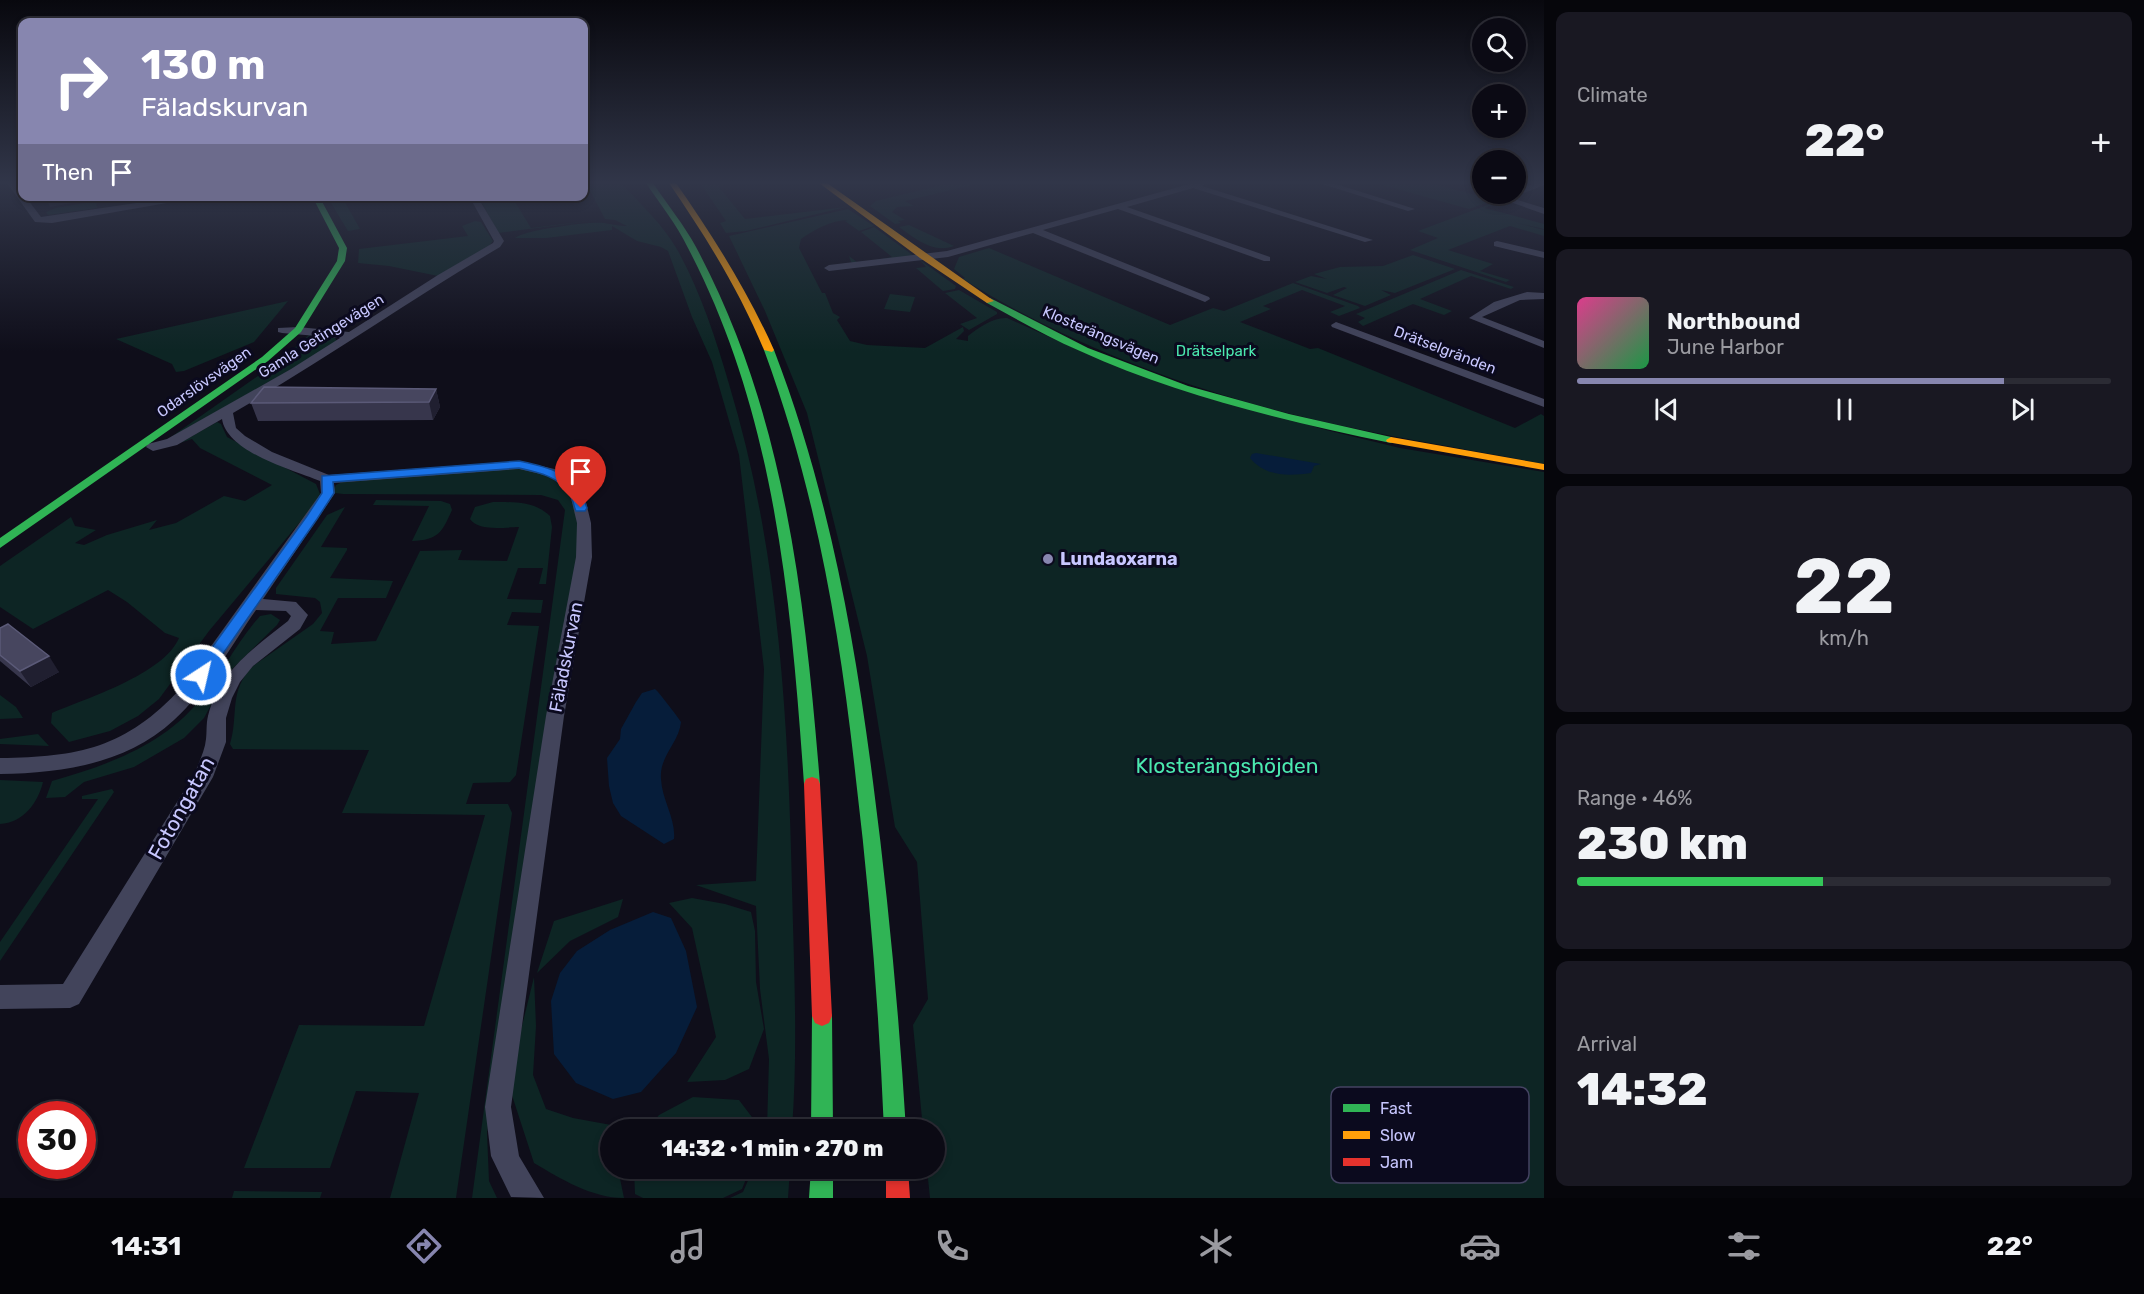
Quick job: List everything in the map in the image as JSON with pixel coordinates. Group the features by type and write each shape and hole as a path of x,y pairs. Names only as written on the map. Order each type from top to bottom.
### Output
{"main road":[{"name":"Odarslövsvägen","path":"0,530 253,356 282,330 327,266 330,256 325,239"},
{"name":"Odarslövsvägen","path":"0,544 265,359 298,330 337,270 342,254 339,239"},
{"path":"681,239 696,254"},
{"path":"687,239 723,309 749,381 766,445 796,609 808,716 818,876 824,1061 822,1119"},
{"name":"Klosterängsvägen","path":"900,239 992,302 1031,323 1102,356 1155,376 1317,424 1405,443 1544,467"},
{"path":"713,240 738,283 778,372 801,439 818,500 836,588 857,713 877,873 893,1068 895,1119"},
{"path":"821,1198 822,1179"},
{"path":"897,1179 898,1198"}],"street":[{"name":"Gamla Getingevägen","path":"153,447 173,444 497,245 499,242 497,239"},
{"path":"829,268 927,258 1007,239"},
{"path":"1056,239 1205,299"},
{"path":"1210,239 1267,259"},
{"path":"1497,244 1544,255"},
{"path":"1544,296 1535,293 1523,294 1473,318 1544,345"},
{"name":"Drätselgränden","path":"1336,325 1544,403"},
{"path":"282,330 351,336"},
{"name":"Fäladskurvan","path":"224,413 228,414 230,429 251,446 282,462 327,479 519,465 554,473 572,486 579,501 584,523 584,557 555,716 498,1107 498,1137 506,1160 515,1179 530,1198"},
{"path":"0,766 50,765 86,760 128,743 168,716 188,693 325,498 328,493 327,479"},
{"name":"Fotongatan","path":"0,997 70,996 203,777 216,742 218,718 229,685 242,667 294,625 300,615 291,606 251,604"}],"green space":[{"path":"444,239 492,239 493,241 489,246 438,276 389,266 358,263 359,249"},
{"path":"634,239 670,239 678,251 701,300 729,384 746,446 770,571 778,633 788,760 795,1039 792,1119 767,1119 769,1059 760,989 756,906 696,885 756,881 764,669 739,455 712,362 692,317 668,251"},
{"name":"Klosterängshöjden","path":"730,239 801,239 799,248 822,293 825,293 833,313 840,317 837,320 850,341 867,345 925,348 963,327 964,331 956,339 968,341 968,336 991,321 1007,318 1083,352 1322,429 1400,448 1544,472 1544,1198 930,1198 928,1179 945,1179 945,1119 922,1119 913,1025 928,999 917,862 895,827 867,656 807,413 765,311"},
{"path":"870,239 890,239 914,256 854,264 849,256 858,263 892,257"},
{"path":"917,239 939,239 954,246 939,248"},
{"path":"1436,239 1477,239 1448,250 1493,264 1480,271 1510,280 1506,282 1410,250"},
{"name":"Drätselpark","path":"989,248 1170,325 1213,308 1224,311 1293,283 1358,306 1360,308 1339,316 1330,312 1345,306 1302,290 1263,306 1271,309 1240,322 1310,349 1318,348 1515,428 1541,414 1544,416 1544,464 1312,419 1176,380 1132,363 1045,325 963,279 965,278 954,269 959,257"},
{"path":"1413,255 1455,269 1395,293 1381,290 1391,295 1365,306 1333,295 1347,288 1327,293 1295,282 1311,276 1327,279 1314,274 1340,267 1383,266"},
{"path":"920,260 956,286 955,289 943,291 916,268 926,267"},
{"path":"1461,270 1514,287 1511,289 1471,276 1420,299 1452,311 1444,315 1413,304 1363,326 1358,322 1365,318 1356,314"},
{"path":"959,290 997,314 969,330 960,324 977,318 945,293"},
{"path":"890,294 915,297 910,312 884,309"},
{"path":"288,301 254,342 184,371 176,372 172,364 116,339"},
{"path":"309,335 335,338 337,341 336,344 168,439 282,359"},
{"path":"217,422 221,424 227,437 316,484 320,494 310,510 209,631 159,699 138,716 110,731 69,742 51,723 52,713 141,674 171,651 179,638 165,633 127,602 108,590 33,629 0,607 0,566 71,517 75,526 96,530 75,543 84,545 107,535 157,520 149,530 176,523 224,496 245,501 272,485 200,448 192,439 180,443"},
{"path":"506,467 550,477 563,486 571,497 578,529 578,572 509,982 487,1133 489,1181 497,1198 472,1198 565,510 558,500 541,495 343,494 335,493 334,489 342,482"},
{"path":"376,500 441,501 450,504 452,510 442,529 434,537 412,541 429,506 373,505"},
{"path":"493,502 523,503 537,507 550,516 552,527 546,584 539,584 543,568 518,568 507,599 543,600 541,613 512,612 507,625 539,626 516,775 510,782 473,783 466,804 508,804 512,813 456,1198 390,1198 419,1093 356,1091 330,1168 244,1168 299,1025 424,1026 485,815 342,813 369,750 233,749 230,744 237,694 245,675 253,666 313,624 322,613 320,602 315,598 276,594 276,588 327,515 345,507 321,547 347,548 330,578 393,581 386,598 338,598 320,631 334,632 331,644 376,641 420,551 462,550 458,560 507,561 519,527 479,526 470,519 475,507"},
{"path":"271,614 280,620 277,625 228,673 204,718 184,738 134,767 84,782 65,797 46,798 52,781 132,752 168,730 184,717 199,701 260,616"},
{"path":"0,695 16,707 23,718 0,719"},
{"path":"38,734 49,746 0,744 0,739"},
{"path":"0,780 43,782 33,804 22,816 0,824"},
{"path":"112,789 114,792 0,961 0,942 98,799 82,799 82,796"},
{"path":"692,898 751,912 755,931 756,982 764,1029 749,1069 725,1080 687,1082 716,1037 692,928 669,903"},
{"path":"623,899 618,917 570,941 537,973 554,921"},
{"path":"534,977 536,1026 533,1075 546,1109 573,1118 600,1123 600,1179 620,1179 624,1198 589,1191 534,1163 508,1083"},
{"path":"693,1097 739,1100 753,1119 656,1119 659,1115"},
{"path":"634,1179 746,1179 742,1189 723,1198 643,1198 635,1194"},
{"path":"749,1179 789,1179 788,1198 730,1198 743,1192"},
{"path":"234,1191 322,1192 320,1198 232,1198"}],"water":[{"path":"1256,453 1321,464 1314,466 1311,473 1278,474 1256,464 1250,458"},
{"path":"655,689 681,722 677,737 666,756 661,771 662,787 674,832 674,839 664,844 621,816 613,803 607,758 620,739 621,729 642,693"},
{"path":"653,912 671,918 686,951 697,1007 676,1053 641,1092 613,1099 576,1083 554,1054 551,1001 560,973 577,951 610,930"}],"building":[{"path":"264,387 436,389 429,402 251,403"},
{"path":"8,624 49,656 20,671 0,655 0,628"}],"traffic: fast":[{"path":"0,544 265,359 298,330 341,261 343,248 339,239"},
{"path":"687,239 722,309 747,374 766,441 781,508 792,577 812,784"},
{"path":"990,301 1085,350 1184,388 1287,417 1391,440"},
{"path":"769,350 803,447 828,547 847,648 877,893 894,1119"},
{"path":"822,1016 822,1119"},
{"path":"821,1198 822,1179"}],"traffic: slow":[{"path":"710,239 748,305 769,350"},
{"path":"899,239 990,301"},
{"path":"1391,440 1544,467"}],"traffic: jam":[{"path":"812,784 822,1016"},
{"path":"897,1179 898,1198"}],"place":[{"name":"Lundaoxarna","path":"1048,559"}],"route":[{"path":"201,675 313,517 328,493 327,479 483,466 532,466 554,473 572,486 581,508"}]}
